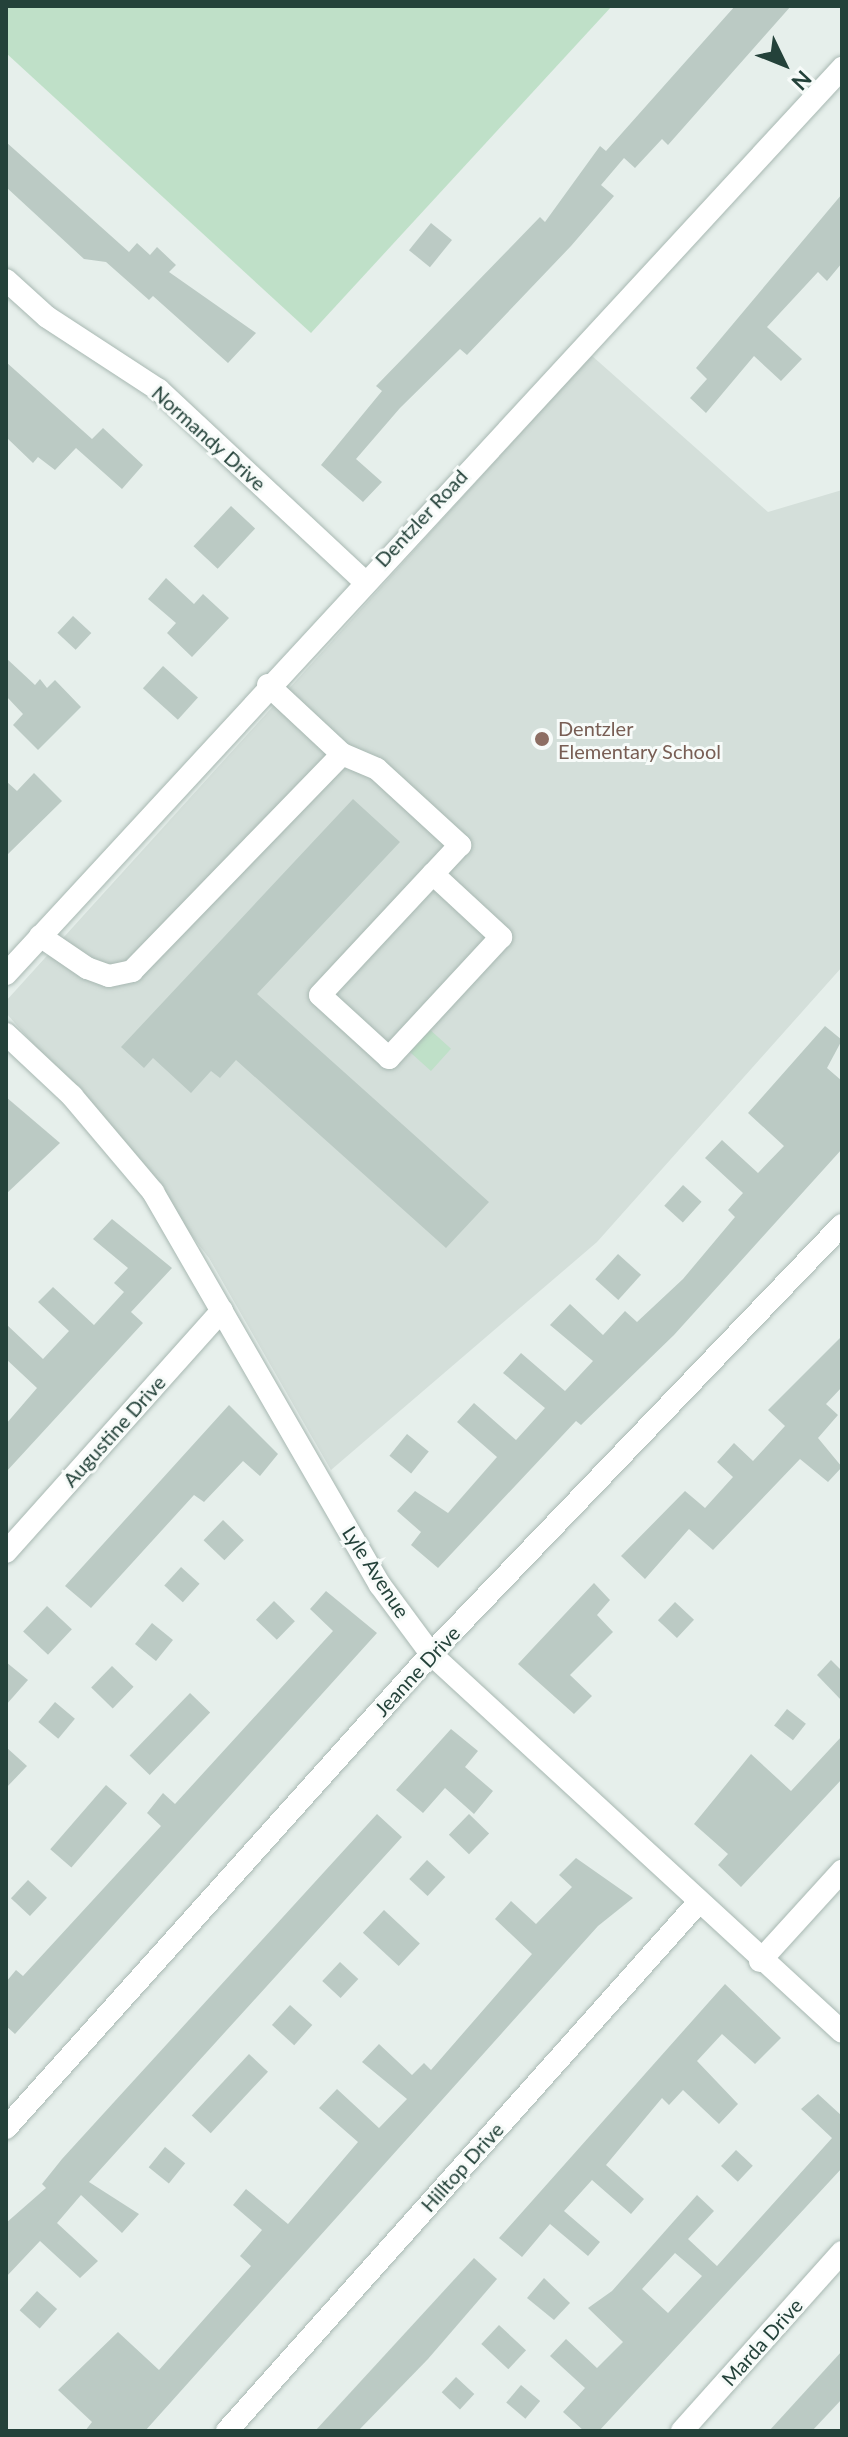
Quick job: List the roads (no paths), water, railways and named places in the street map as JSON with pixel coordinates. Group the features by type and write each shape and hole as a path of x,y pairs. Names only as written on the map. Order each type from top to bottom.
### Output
{"street":[{"name":"Dentzler Road","path":"6,974 363,580 842,68"},
{"name":"Normandy Drive","path":"6,280 47,317 159,390 363,580"},
{"path":"268,685 342,754 377,769 460,845 320,995 389,1058 501,937 433,874"},
{"path":"40,936 87,968 109,976 132,971 342,754"},
{"name":"Lyle Avenue","path":"6,1034 72,1096 153,1192 380,1585 431,1654 760,1961 842,2032"},
{"name":"Jeanne Drive","path":"6,2128 431,1654 842,1225"},
{"name":"Augustine Drive","path":"6,1552 222,1310"},
{"path":"760,1961 842,1871"},
{"name":"Hilltop Drive","path":"227,2431 698,1903"},
{"name":"Marda Drive","path":"682,2431 842,2252"}],"place":[{"name":"Dentzler Elementary School","path":"542,739"}]}
